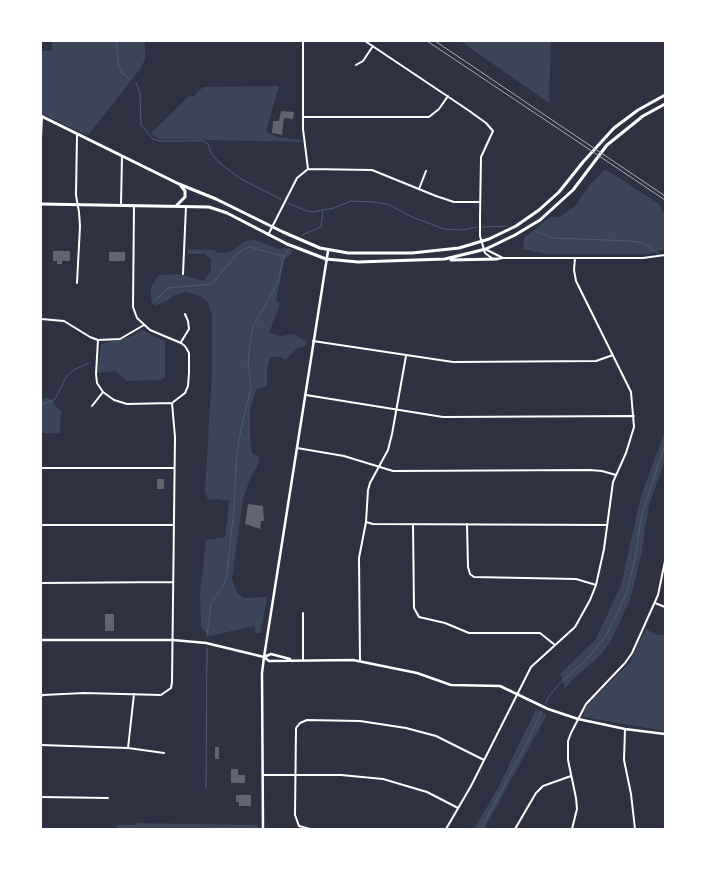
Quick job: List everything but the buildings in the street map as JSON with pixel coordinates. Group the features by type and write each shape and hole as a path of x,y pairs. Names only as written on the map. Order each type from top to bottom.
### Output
{"main road":[{"path":"42,116 77,135 179,184 232,206 272,227 328,251 348,253 429,252 446,250 482,241 516,226 539,210 559,192 588,156 614,128 638,110 665,95"},
{"path":"435,260 460,257 486,249 516,235 544,217 573,190 607,145 643,116 665,104"},
{"path":"176,206 185,197 184,190 179,184"},
{"path":"41,204 121,204 209,207 227,213 268,235 304,251 326,258 358,262 498,259"}],"street":[{"path":"303,41 303,118 308,168"},
{"path":"365,41 448,96 486,124 493,131 481,157 480,202 482,241 488,255 498,259 643,258 665,255"},
{"path":"356,65 363,61 373,46"},
{"path":"303,118 429,117 438,109 448,96"},
{"path":"41,137 42,116"},
{"path":"77,135 76,195 80,226 77,282"},
{"path":"121,204 122,156"},
{"path":"268,235 297,178 308,168 372,170 454,202 480,202"},
{"path":"419,189 426,171"},
{"path":"98,340 96,374 97,383 103,392 114,400 127,404 172,403 182,396 188,386 189,353 181,343 162,336 144,325 137,318 133,307 134,205"},
{"path":"184,274 186,206"},
{"path":"486,249 504,258"},
{"path":"263,829 264,657 328,251"},
{"path":"446,829 484,760 531,667 575,627 590,600 596,585 607,525 611,489 631,440 634,427 631,392 576,281 574,270 575,258"},
{"path":"181,343 189,329 185,314"},
{"path":"41,319 64,321 90,337 98,340 120,339 144,325"},
{"path":"313,341 453,362 596,362 613,354"},
{"path":"360,661 359,558 366,522 370,483 388,450 397,410 406,356"},
{"path":"92,406 103,392"},
{"path":"305,395 443,417 634,416"},
{"path":"42,696 49,693 161,695 170,688 172,682 173,640 175,430 172,403"},
{"path":"296,448 344,456 393,471 590,470 602,471 616,475"},
{"path":"41,468 174,468"},
{"path":"366,522 373,524 607,525"},
{"path":"413,524 414,608 419,617 445,623 469,633 540,633 555,646"},
{"path":"467,524 468,567 470,574 474,577 576,579 596,585"},
{"path":"41,525 173,525"},
{"path":"572,829 577,809 568,760 568,742 586,704 625,663 632,653 655,604 665,561"},
{"path":"41,583 173,582"},
{"path":"655,604 665,607"},
{"path":"303,613 303,660"},
{"path":"41,640 173,640 206,643 264,657 269,661 293,659"},
{"path":"264,657 271,654 303,660 360,661 417,673 451,685 500,686 548,709 578,719 625,729 665,734"},
{"path":"128,748 134,694"},
{"path":"310,829 299,826 296,821 296,728 300,723 307,720 360,721 406,728 436,736 484,760"},
{"path":"625,729 624,760 631,794 635,829"},
{"path":"41,746 128,748 164,753"},
{"path":"263,775 341,775 383,779 427,792 458,808"},
{"path":"515,829 536,793 543,786 571,776"},
{"path":"41,797 108,798"}],"shaded area":[{"path":"52,41 145,41 145,59 141,68 89,134 86,135 41,113 41,51 52,51"},
{"path":"460,41 551,41 549,103"},
{"path":"279,86 266,131 277,137 302,140 302,142 159,139 151,133 190,95 193,97 203,87"},
{"path":"605,169 659,204 665,216 665,249 649,254 545,254 523,249 524,238 550,217 560,217 576,205 588,187"},
{"path":"255,240 279,249 292,249 291,254 284,260 276,301 280,304 269,333 280,336 293,334 306,341 306,346 298,348 285,360 281,357 270,357 267,370 267,386 257,389 250,408 250,438 252,453 259,457 257,468 251,476 243,499 232,579 237,593 243,598 267,597 261,633 255,633 255,626 209,636 201,627 200,592 206,540 225,537 229,501 217,499 208,500 205,491 212,371 212,315 208,302 198,295 186,292 173,296 165,302 154,306 151,301 151,287 159,275 178,274 204,281 211,270 211,260 205,254 188,254 187,249 213,250 219,253 230,252 245,241"},
{"path":"142,330 165,341 165,377 161,380 127,381 115,371 97,373 101,344 127,338"},
{"path":"46,398 53,400 56,407 61,411 60,433 41,433 41,400"},
{"path":"665,431 665,460 649,505 641,556 630,600 612,639 600,656 572,680 565,689 560,674 596,639 621,585 641,496"},
{"path":"646,629 657,635 665,635 665,731 583,717 585,708 590,702 630,662"},
{"path":"536,709 547,715 484,829 474,829 499,786"},
{"path":"135,823 258,825 258,829 117,829 117,825 134,825"}],"waterway":[{"path":"116,41 119,68 123,74 130,79"},
{"path":"136,83 140,93 141,125 153,139 160,141 203,141 208,144 212,155 241,179 281,199"},
{"path":"287,203 313,212 334,208 351,201 388,204 410,216 444,229 464,230 476,227"},
{"path":"302,235 321,227 323,211"},
{"path":"482,227 508,226"},
{"path":"535,231 553,238 632,241 643,243 659,254"},
{"path":"155,301 168,288 212,284 238,253 244,249 250,247 283,256"},
{"path":"207,637 211,603 224,585 227,575 234,507 237,452 251,387 248,361 251,337 254,325 278,282 284,256 288,250"},
{"path":"41,405 55,399 66,377 75,369 89,363"},
{"path":"545,704 549,696 562,681 585,661 604,639 619,610 627,591 636,554 641,518 665,444"},
{"path":"206,788 207,648"},
{"path":"481,829 528,741 542,710"}],"tram line":[{"path":"435,41 665,196"}],"railway":[{"path":"427,41 665,200"}]}
